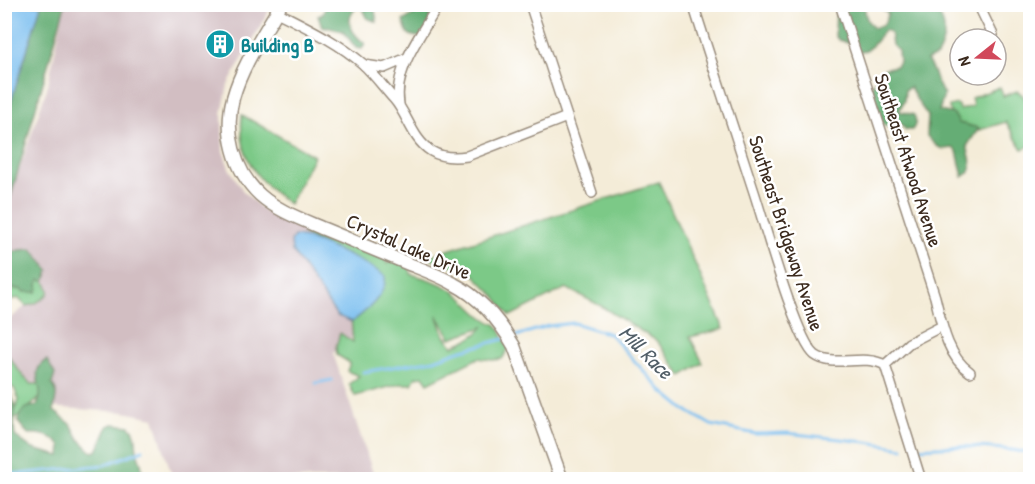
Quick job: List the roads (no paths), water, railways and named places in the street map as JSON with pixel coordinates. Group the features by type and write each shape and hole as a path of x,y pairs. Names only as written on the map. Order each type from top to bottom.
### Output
{"street":[{"path":"400,106 398,83 406,61 439,4"},
{"path":"530,4 592,193"},
{"name":"Southeast Bridgeway Avenue","path":"693,4 805,344 822,359 831,361 867,359 885,365"},
{"name":"Southeast Atwood Avenue","path":"840,4 935,297 942,326 960,364 970,372"},
{"path":"978,4 989,27"},
{"path":"279,8 364,65 400,106 423,145 433,152 447,157 467,156 567,117"},
{"name":"Crystal Lake Drive","path":"279,8 237,84 230,111 230,133 239,165 247,180 265,199 290,215 454,284 488,310 504,329 514,346 562,480"},
{"path":"364,65 384,68 409,57"},
{"path":"921,480 885,365 909,344 942,326"}],"water":[{"path":"4,5 41,5 5,121"},
{"path":"294,236 341,252 385,276 385,283 379,296 352,322 337,316 292,251 291,242"}],"waterway":[{"name":"Mill Race","path":"513,337 548,326 574,323 610,334 662,391 684,409 711,425 756,434 787,433 903,448"},
{"name":"Mill Race","path":"363,372 434,360 504,339"},
{"name":"Mill Race","path":"316,383 332,380"},
{"name":"Mill Race","path":"917,448 974,447 1030,453"},
{"name":"Mill Race","path":"4,472 19,474 104,465 143,450"}],"place":[{"name":"Building B","path":"220,44"}]}
